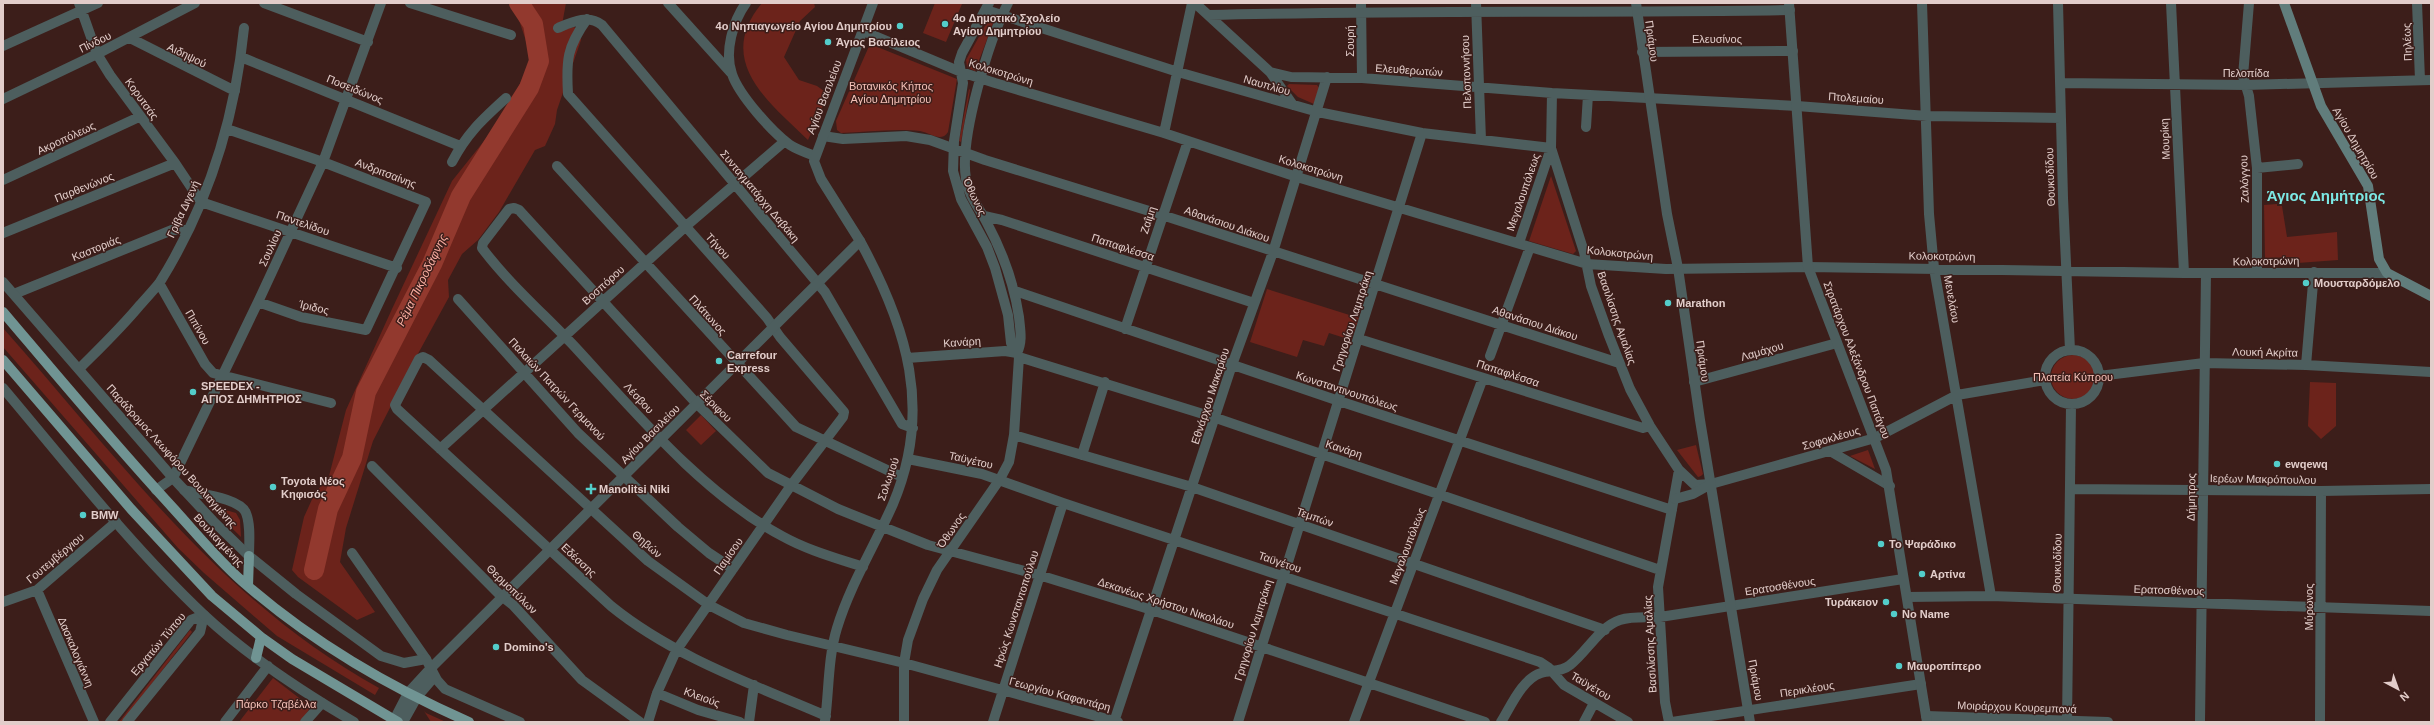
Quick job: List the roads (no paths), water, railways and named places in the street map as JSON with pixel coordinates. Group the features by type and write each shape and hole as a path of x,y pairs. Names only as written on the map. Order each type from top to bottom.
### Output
{"main road":[{"name":"Αγίου Δημητρίου","path":"2284,3 2324,113 2368,186 2377,251 2387,273"},
{"path":"2387,273 2431,296"},
{"name":"Βουλιαγμένης","path":"3,312 156,490 227,567 248,586 310,633 413,695 469,722"},
{"path":"3,360 131,509 205,590 261,637 313,672 398,721"},
{"path":"248,586 250,556"},
{"path":"256,658 261,637"}],"street":[{"path":"3,46 81,7 98,3"},
{"name":"Πίνδου","path":"3,99 130,38 195,3"},
{"path":"264,3 368,42"},
{"name":"Σουλίου","path":"156,490 173,478 258,302 323,162 348,98 380,3"},
{"path":"410,3 511,36"},
{"path":"668,3 732,74 752,104 785,141 799,150 816,156"},
{"path":"732,74 729,57 731,39 735,23 746,3"},
{"name":"Αγίου Βασιλείου","path":"398,721 413,695 503,597 860,241 817,172 816,156 873,3"},
{"name":"Όθωνος","path":"904,722 904,663 908,640 923,599 937,570 1000,479 1008,462 1014,435 1018,355 1021,342 1016,291 1001,251 966,181 965,153 980,78 1002,15 1008,3"},
{"path":"1164,133 1194,3 1270,72 1294,105"},
{"name":"Μενελάου","path":"1922,3 1927,116 1929,214 1934,268 1991,596"},
{"name":"Θουκυδίδου","path":"2058,3 2066,271 2070,350"},
{"name":"Μουρίκη","path":"2171,3 2184,273"},
{"name":"Ζαλόγγου","path":"2249,3 2243,66 2257,168 2257,273"},
{"name":"Πηλέως","path":"2417,3 2420,80"},
{"name":"Όθωνος","path":"987,6 962,53 959,62 963,83 953,148 953,171 956,188 995,268 1007,309 1011,343 1018,355"},
{"name":"Ναυπλίου","path":"987,6 1002,15 1178,72 1318,112 1422,132 1551,148"},
{"path":"1208,15 1361,7 1636,8 1790,6"},
{"name":"Στρατάρχου Αλεξάνδρου Παπάγου","path":"1790,6 1808,267 1836,343 1874,438 1890,486 1903,579 1926,719"},
{"name":"Κορυτσάς","path":"81,7 97,54 139,116 175,163 201,202"},
{"name":"Σουρή","path":"1361,7 1362,78"},
{"name":"Πελοποννήσου","path":"1476,8 1481,140"},
{"name":"Πριάμου","path":"1636,8 1649,98 1678,268 1710,484 1750,722"},
{"path":"558,28 587,19"},
{"name":"Τήνου","path":"587,19 576,35 568,54 566,65 568,94 685,227 768,318 773,328 844,412"},
{"name":"Συνταγματάρχη Δαβάκη","path":"587,19 595,19 602,24 818,283 902,424 913,428"},
{"name":"Γρίβα Διγενή","path":"79,369 119,330 159,283 188,230 201,202 227,129 241,57 244,28"},
{"name":"Κολοκοτρώνη","path":"863,31 961,72 1164,133 1297,177 1587,264 1627,268 1808,267 2184,273 2387,273"},
{"name":"Αιδηψού","path":"130,38 235,91"},
{"name":"Ελευσίνος","path":"1642,52 1793,50"},
{"name":"Ποσειδώνος","path":"241,57 348,98 460,146"},
{"name":"Ελευθερωτών","path":"1270,72 1291,76 1362,78 1552,93 1649,98"},
{"name":"Εθνάρχου Μακαρίου","path":"1115,722 1216,418 1232,365 1273,252 1318,112 1327,77"},
{"name":"Πελοπίδα","path":"2060,83 2246,85 2431,80"},
{"name":"Βασιλίσσης Αμαλίας","path":"1552,93 1551,148 1587,264 1591,286 1619,363 1650,426 1679,470 1695,486 1710,484"},
{"path":"1586,127 1588,95"},
{"path":"452,162 460,146 475,125 506,98"},
{"name":"Πτολεμαίου","path":"1649,98 1797,106 1927,116 2061,118"},
{"name":"Ακροπόλεως","path":"3,180 139,116"},
{"name":"Ανδριτσαίνης","path":"227,129 323,162 426,202 397,268 366,330"},
{"name":"Γρηγορίου Λαμπράκη","path":"1238,722 1260,646 1360,339 1422,132"},
{"name":"Αθανάσιου Διάκου","path":"823,136 843,139 906,136 930,140 965,153 1377,284 1619,363"},
{"name":"Βοσπόρου","path":"440,449 685,227 785,141"},
{"name":"Ζαΐμη","path":"1125,329 1188,141"},
{"name":"Μεγαλουπόλεως","path":"1519,243 1551,148"},
{"name":"Παρθενώνος","path":"3,234 175,163"},
{"path":"2257,168 2298,164"},
{"name":"Πλάτωνος","path":"557,166 796,427 902,477"},
{"name":"Παντελίδου","path":"201,202 397,268"},
{"name":"Λέσβου","path":"514,208 509,209 484,243 482,248 661,439 725,498 764,525 782,536 863,567"},
{"name":"Σέριφου","path":"514,208 519,210 604,301 697,404 768,473 838,509 882,528 951,551"},
{"name":"Παπαφλέσσα","path":"984,216 1002,220 1254,303"},
{"name":"Καστοριάς","path":"14,294 172,230 188,230"},
{"name":"Σολωμού","path":"825,719 834,647 841,616 882,528 902,477 908,459 913,428 914,406 908,358 894,312 860,241"},
{"path":"1490,356 1530,247"},
{"path":"2306,365 2314,272"},
{"name":"Δήμητρος","path":"2200,722 2206,273"},
{"name":"Παράδρομος Λεωφόρου Βουλιαγμένης","path":"3,282 173,478 250,556 307,603 381,656 404,663 426,659"},
{"name":"Πιπίνου","path":"159,283 207,367 213,373 222,377"},
{"name":"Κωνσταντινουπόλεως","path":"1016,291 1339,401 1672,510"},
{"name":"Παλαιών Πατρών Γερμανού","path":"458,299 571,426 683,531 709,553 733,569"},
{"name":"Ίριδος","path":"258,302 301,318 366,330"},
{"name":"Παπαφλέσσα","path":"1360,339 1643,428 1650,426"},
{"name":"Λαμάχου","path":"1694,382 1836,343"},
{"path":"2070,350 2088,355 2096,364 2099,376 2097,387 2091,397 2084,402 2071,405 2054,398 2048,390 2045,380 2046,369 2051,360 2060,353 2070,350"},
{"name":"Κανάρη","path":"908,358 1005,351 1216,418 1440,493 1660,570"},
{"name":"Θηβών","path":"423,357 429,360 591,510 664,574 708,606 744,622 834,647 904,663"},
{"name":"Εδέσσης","path":"423,357 419,359 395,406 550,550 622,614 676,651 754,685 825,719"},
{"name":"Λουκή Ακρίτα","path":"2099,376 2204,363 2306,365 2431,372"},
{"path":"222,377 331,403"},
{"name":"Μεγαλουπόλεως","path":"1354,722 1483,378"},
{"name":"Σοφοκλέους","path":"1710,484 1874,438 1957,396 2045,380"},
{"path":"1082,455 1106,382"},
{"path":"3,388 116,522 204,615 256,658 322,703 354,722"},
{"name":"Θουκυδίδου","path":"2067,721 2071,405"},
{"name":"Παμίσου","path":"648,722 657,693 676,651 792,484 843,417 844,412"},
{"name":"Τεμπών","path":"1014,435 1192,487 1605,630"},
{"path":"1830,451 1890,486"},
{"name":"Ταϋγέτου","path":"908,459 1000,479 1063,503 1395,612 1540,662 1552,671 1564,685 1628,722"},
{"name":"Θερμοπύλων","path":"372,466 503,597 514,605 582,680 640,722"},
{"name":"Βασιλίσσης Αμαλίας","path":"1669,722 1665,702 1660,617 1660,570 1675,499 1679,470"},
{"path":"1675,499 1692,494 1710,484"},
{"name":"Ιερέων Μακρόπουλου","path":"2070,489 2321,491 2431,489"},
{"path":"184,490 231,501 242,506 247,515 250,556"},
{"name":"Μύρωνος","path":"2320,722 2321,491"},
{"name":"Ηρώς Κωνσταντοπούλου","path":"992,722 1063,503"},
{"name":"Γουτεμβέργιου","path":"3,602 37,590 116,522"},
{"name":"Δεκανέως Χρήστου Νικολάου","path":"951,551 1152,610 1368,684 1485,722"},
{"path":"352,553 426,659 440,684 450,692 520,722"},
{"name":"Ερατοσθένους","path":"1501,722 1527,682 1535,676 1570,665 1605,630 1625,619 1660,617 1903,579"},
{"name":"Δασκαλογιάννη","path":"37,590 94,722"},
{"name":"Ερατοσθένους","path":"1907,597 1991,596 2431,610"},
{"name":"Εργατών Τύπου","path":"110,722 191,620 204,615"},
{"name":"Εργατών Τύπου","path":"127,722 200,632 204,615"},
{"name":"Γεωργίου Καφαντάρη","path":"904,663 1115,722"},
{"path":"225,722 268,666"},
{"name":"Περικλέους","path":"1672,722 1921,684"},
{"path":"749,722 754,685"},
{"name":"Κλειούς","path":"657,693 698,710 740,722"},
{"path":"305,722 322,703"},
{"path":"1584,722 1594,703"},
{"name":"Μοιράρχου Κουρεμπανά","path":"1926,719 2108,722"}],"waterway":[{"name":"Ρέμα Πικροδάφνης","path":"314,570 328,509 352,458 366,392 432,264 461,196 529,88 539,61 533,24 519,3"}],"place":[{"name":"4ο Δημοτικό Σχολείο Αγίου Δημητρίου","path":"945,24"},
{"name":"4ο Νηπιαγωγείο Αγίου Δημητρίου","path":"900,26"},
{"name":"Άγιος Βασίλειος","path":"828,42"},
{"name":"Μουσταρδόμελο","path":"2306,283"},
{"name":"Marathon","path":"1668,303"},
{"name":"Carrefour Express","path":"719,361"},
{"name":"SPEEDEX - ΑΓΙΟΣ ΔΗΜΗΤΡΙΟΣ","path":"193,392"},
{"name":"ewqewq","path":"2277,464"},
{"name":"Toyota Νέος Κηφισός","path":"273,487"},
{"name":"Manolitsi Niki","path":"591,489"},
{"name":"BMW","path":"83,515"},
{"name":"Το Ψαράδικο","path":"1881,544"},
{"name":"Αρτίνα","path":"1922,574"},
{"name":"Τυράκειον","path":"1886,602"},
{"name":"No Name","path":"1894,614"},
{"name":"Domino's","path":"496,647"},
{"name":"Μαυροπίπερο","path":"1899,666"}],"district":[{"name":"Άγιος Δημήτριος","path":"2326,196"}],"park label":[{"name":"Βοτανικός Κήπος Αγίου Δημητρίου","path":"891,92"},
{"name":"Πλατεία Κύπρου","path":"2073,377"},
{"name":"Πάρκο Τζαβέλλα","path":"276,704"}]}
